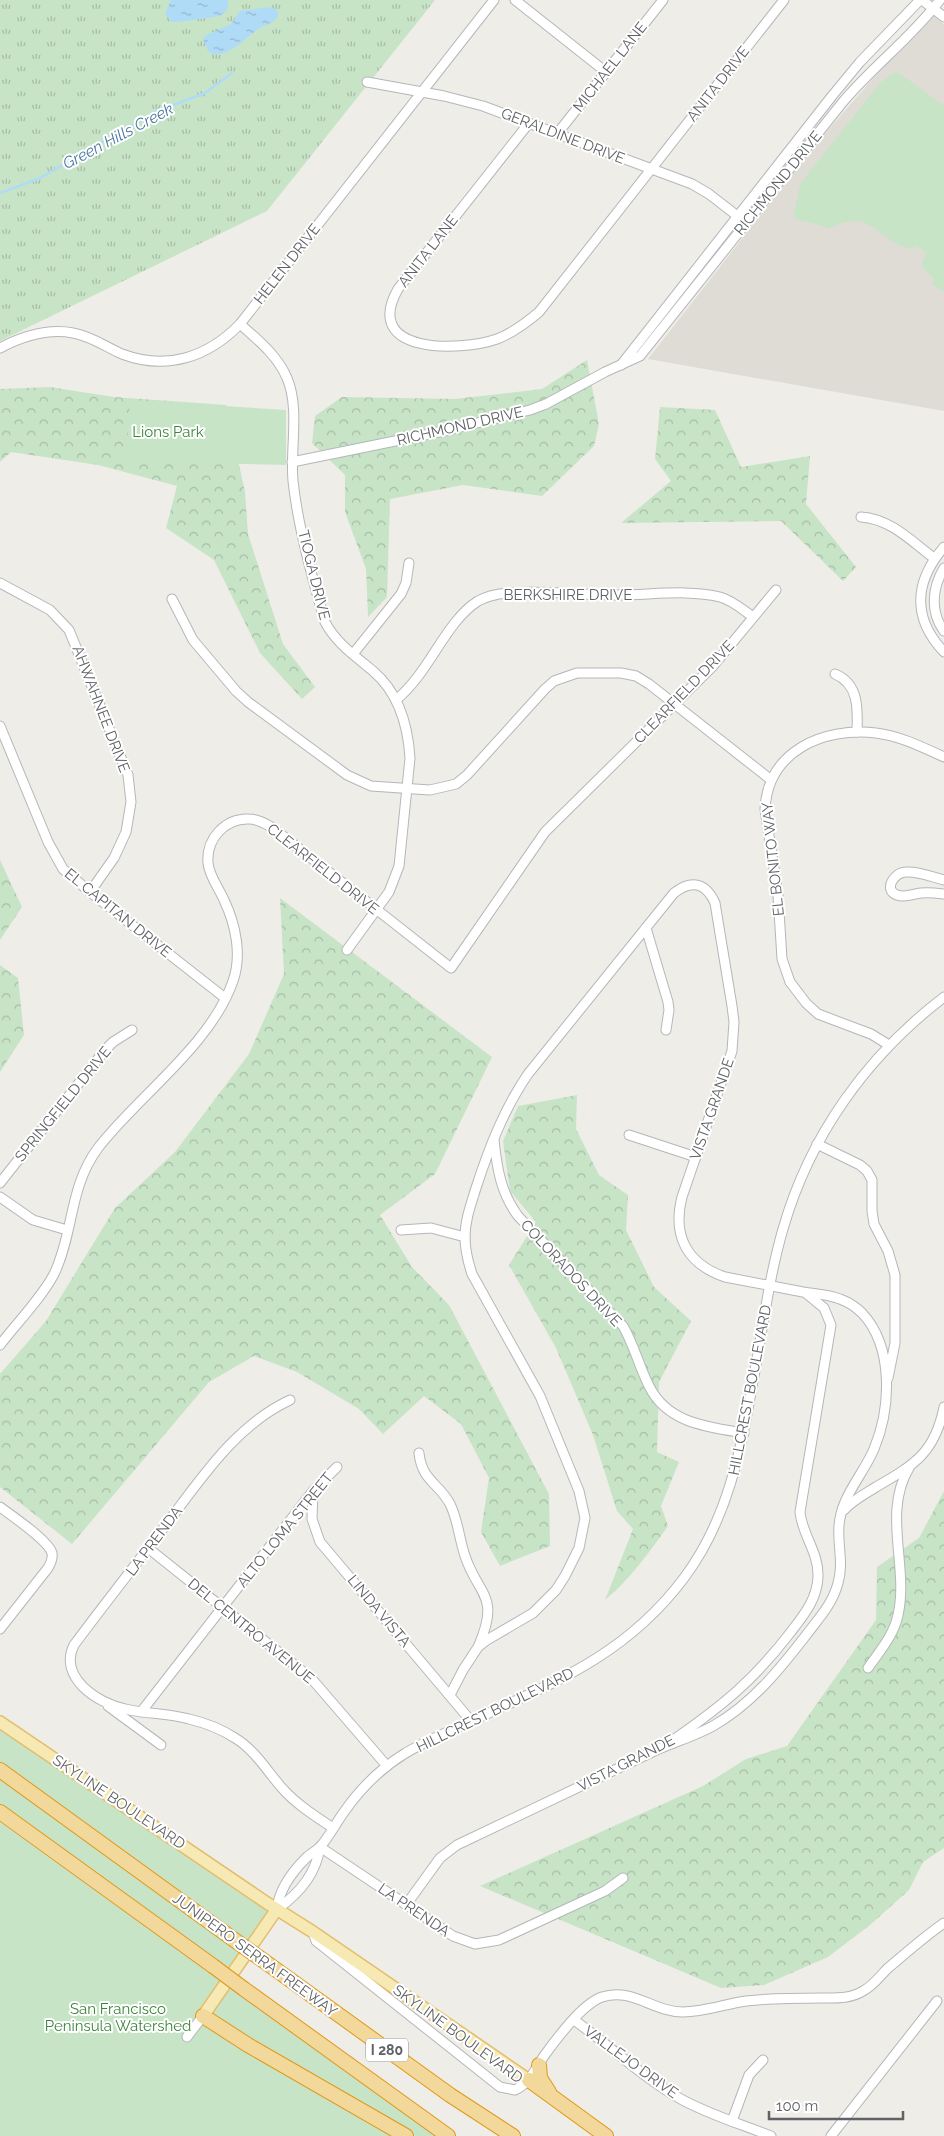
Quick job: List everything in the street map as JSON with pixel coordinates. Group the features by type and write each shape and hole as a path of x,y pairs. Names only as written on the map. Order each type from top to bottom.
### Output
{"highway":[{"name":"JUNIPERO SERRA FREEWAY","path":"0,1770 450,2095 513,2136"},
{"name":"I 280","path":"0,1812 448,2136"},
{"path":"203,2016 248,2045 406,2136"},
{"path":"539,2065 540,2078 558,2102"},
{"path":"528,2080 606,2136"}],"main road":[{"name":"SKYLINE BOULEVARD","path":"0,1722 313,1932 528,2080"},
{"name":"HILLCREST BOULEVARD","path":"203,2016 277,1909"}],"street":[{"name":"HELEN DRIVE","path":"0,348 22,337 39,333 57,332 74,333 123,354 140,359 158,361 178,360 212,348 226,338 240,324 494,0"},
{"path":"515,0 606,72"},
{"name":"MICHAEL LANE","path":"557,134 663,0"},
{"name":"ANITA DRIVE","path":"653,170 784,0"},
{"path":"921,0 944,17"},
{"name":"RICHMOND DRIVE","path":"620,366 846,78 921,0"},
{"name":"RICHMOND DRIVE","path":"292,462 449,430 530,410 546,404 631,361 647,349 854,88 874,66 921,24 940,0"},
{"name":"GERALDINE DRIVE","path":"367,82 477,104 529,123 701,189 746,223"},
{"name":"ANITA LANE","path":"529,123 392,298 390,308 393,326 399,335 408,341 432,346 480,343 496,339 527,323 551,299 653,170"},
{"name":"TIOGA DRIVE","path":"240,324 271,352 288,380 293,407 292,462 298,509 324,622 331,633 376,673 396,700 407,727 410,758 399,866 389,892 346,950"},
{"path":"861,517 872,518 892,525 934,558"},
{"path":"944,547 934,558 922,584 921,609 928,633 944,652"},
{"path":"353,654 401,594 406,583 409,563"},
{"path":"944,568 935,587 934,597 936,617 944,632"},
{"name":"AHWAHNEE DRIVE","path":"0,583 50,610 69,630 128,775 131,802 126,832 114,858 90,892"},
{"name":"CLEARFIELD DRIVE","path":"0,1345 54,1274 80,1179 98,1149 190,1048 214,1016 233,981 237,966 235,933 231,916 211,876 208,863 209,848 215,834 225,825 237,820 250,819 268,825 451,968 545,832 713,666 776,590"},
{"name":"BERKSHIRE DRIVE","path":"396,700 410,688 420,675 458,618 469,607 480,600 494,595 536,593 695,594 723,598 753,617"},
{"path":"172,599 193,640 248,702 353,778 371,786 407,790 430,790 456,784 467,775 554,680 577,673 621,673 636,676 770,779"},
{"path":"835,674 849,682 853,691 858,711 857,732"},
{"name":"EL CAPITAN DRIVE","path":"0,726 55,857 63,869 225,998"},
{"name":"EL BONITO WAY","path":"888,1045 871,1034 818,1014 797,993 785,971 780,946 776,872 765,809 766,795 770,779 792,753 807,744 840,733 857,732 895,737 944,756"},
{"path":"944,880 908,872 895,876 891,882 891,888 899,896 921,893 944,894"},
{"name":"VISTA GRANDE","path":"406,1905 440,1858 457,1844 661,1748 722,1705 753,1678 806,1612 815,1593 818,1574 817,1562 801,1521 800,1512 831,1325 824,1308 805,1292 713,1273 693,1258 681,1237 678,1211 728,1067 734,1036 732,1006 715,903 711,894 704,887 694,884 683,886 674,893 528,1074 517,1091 494,1138 469,1211 465,1237 468,1262 477,1286 540,1396 580,1491 585,1518 579,1548 556,1590 533,1613 487,1640 478,1648 463,1670 450,1695"},
{"path":"646,928 668,1002 669,1010 666,1030"},
{"name":"HILLCREST BOULEVARD","path":"277,1909 279,1894 302,1862 320,1847 353,1799 387,1766 422,1744 566,1677 595,1661 620,1643 655,1612 685,1576 716,1524 733,1480 744,1433 770,1285 783,1230 792,1201 817,1144 849,1092 888,1045 944,996"},
{"name":"SPRINGFIELD DRIVE","path":"0,1183 105,1050 113,1042 132,1030"},
{"path":"629,1135 696,1158"},
{"name":"COLORADOS DRIVE","path":"494,1138 501,1184 511,1206 518,1216 623,1326 656,1398 676,1416 688,1422 744,1433"},
{"path":"661,1748 713,1726 730,1715 763,1687 791,1655 828,1606 835,1594 840,1570 838,1540 840,1518 845,1502 867,1465 875,1447 884,1412 886,1386 895,1343 894,1275 888,1251 874,1224 872,1180 867,1171 860,1165 817,1144"},
{"path":"0,1197 33,1220 67,1230"},
{"path":"401,1230 431,1228 465,1237"},
{"path":"805,1292 840,1299 851,1304 869,1321 880,1343 886,1386"},
{"name":"LA PRENDA","path":"161,1746 79,1683 72,1675 69,1665 70,1654 74,1645 206,1473 236,1439 272,1409 290,1400"},
{"path":"840,1518 853,1501 920,1460 936,1436 944,1407"},
{"path":"419,1452 422,1469 426,1476 442,1493 454,1512 464,1554 487,1601 486,1623 478,1648"},
{"name":"ALTO LOMA STREET","path":"141,1712 313,1491 336,1467"},
{"path":"868,1668 893,1629 898,1616 900,1573 897,1499 909,1468"},
{"name":"LINDA VISTA","path":"313,1491 312,1519 320,1542 471,1721"},
{"path":"0,1507 44,1542 52,1554 48,1568 0,1629"},
{"name":"DEL CENTRO AVENUE","path":"148,1548 311,1678 387,1766"},
{"name":"LA PRENDA","path":"99,1698 114,1706 141,1712 187,1718 204,1723 237,1739 251,1751 295,1801 333,1828"},
{"name":"HILLCREST BOULEVARD","path":"277,1909 291,1900 300,1890 318,1861 320,1847"},
{"name":"LA PRENDA","path":"320,1847 453,1936 475,1944 499,1940 604,1891 623,1878"},
{"path":"528,2080 574,2020 590,2003 599,1998 616,1994 633,1996 650,2004 680,2012 698,2011 745,2002 801,1998 840,1999 853,1996 873,1983 944,1922"},
{"name":"SKYLINE BOULEVARD","path":"313,1932 316,1941 500,2087 516,2090 528,2080"},
{"path":"831,2136 937,2001"},
{"path":"187,2037 203,2016"},
{"name":"VALLEJO DRIVE","path":"574,2020 665,2089 694,2105 771,2136"},
{"path":"732,2121 748,2075 763,2060"}],"shaded area":[{"path":"930,13 944,24 944,411 648,359 815,145"}],"green space":[{"path":"0,0 435,0 267,211 0,341"},
{"path":"898,72 944,106 944,292 932,284 934,279 923,268 922,262 926,253 917,246 912,249 900,245 865,223 855,221 827,229 823,226 795,219 794,215 800,185 803,180 880,83 893,73"},
{"path":"587,360 599,424 594,446 542,496 463,485 390,499 387,597 368,617 366,569 345,512 345,475 312,443 315,416 342,397 455,399 542,389"},
{"path":"50,387 114,397 226,405 245,492 248,534 283,644 315,687 302,699 260,653 214,560 166,528 177,486 98,465 11,452 0,462 0,389"},
{"name":"Lions Park","path":"130,400 286,410 286,465 126,461"},
{"path":"660,407 715,410 741,467 810,456 806,504 856,567 843,581 781,521 621,523 671,481 655,459"},
{"path":"0,860 22,907 0,940"},
{"path":"280,898 492,1057 435,1174 380,1215 412,1267 449,1305 549,1494 550,1546 500,1566 481,1532 489,1478 461,1424 424,1396 383,1434 359,1409 297,1372 254,1356 209,1382 72,1544 0,1487 0,1374 46,1321 115,1208 175,1152 249,1054 284,974"},
{"path":"0,965 18,978 24,1035 0,1072"},
{"path":"577,1095 576,1129 599,1175 628,1195 626,1230 654,1287 691,1321 659,1382 657,1452 679,1462 661,1506 668,1526 631,1574 605,1600 633,1529 617,1511 593,1435 556,1348 509,1265 536,1222 510,1191 503,1141 518,1106"},
{"path":"944,1491 944,1848 923,1862 909,1890 870,1925 828,1957 764,1985 721,1988 480,1886 703,1786 746,1759 787,1746 876,1620 877,1567 919,1538"},
{"name":"San Francisco Peninsula Watershed","path":"0,1722 279,1909 230,1978 448,2136 0,2136"}],"water":[{"path":"171,0 228,0 228,6 227,10 220,16 172,22 165,14"},
{"path":"269,7 278,10 278,17 274,21 258,29 228,51 214,55 208,51 203,39 206,35 231,24 240,11"}],"waterway":[{"name":"Green Hills Creek","path":"0,193 40,178 155,112 205,93 232,73"}]}
